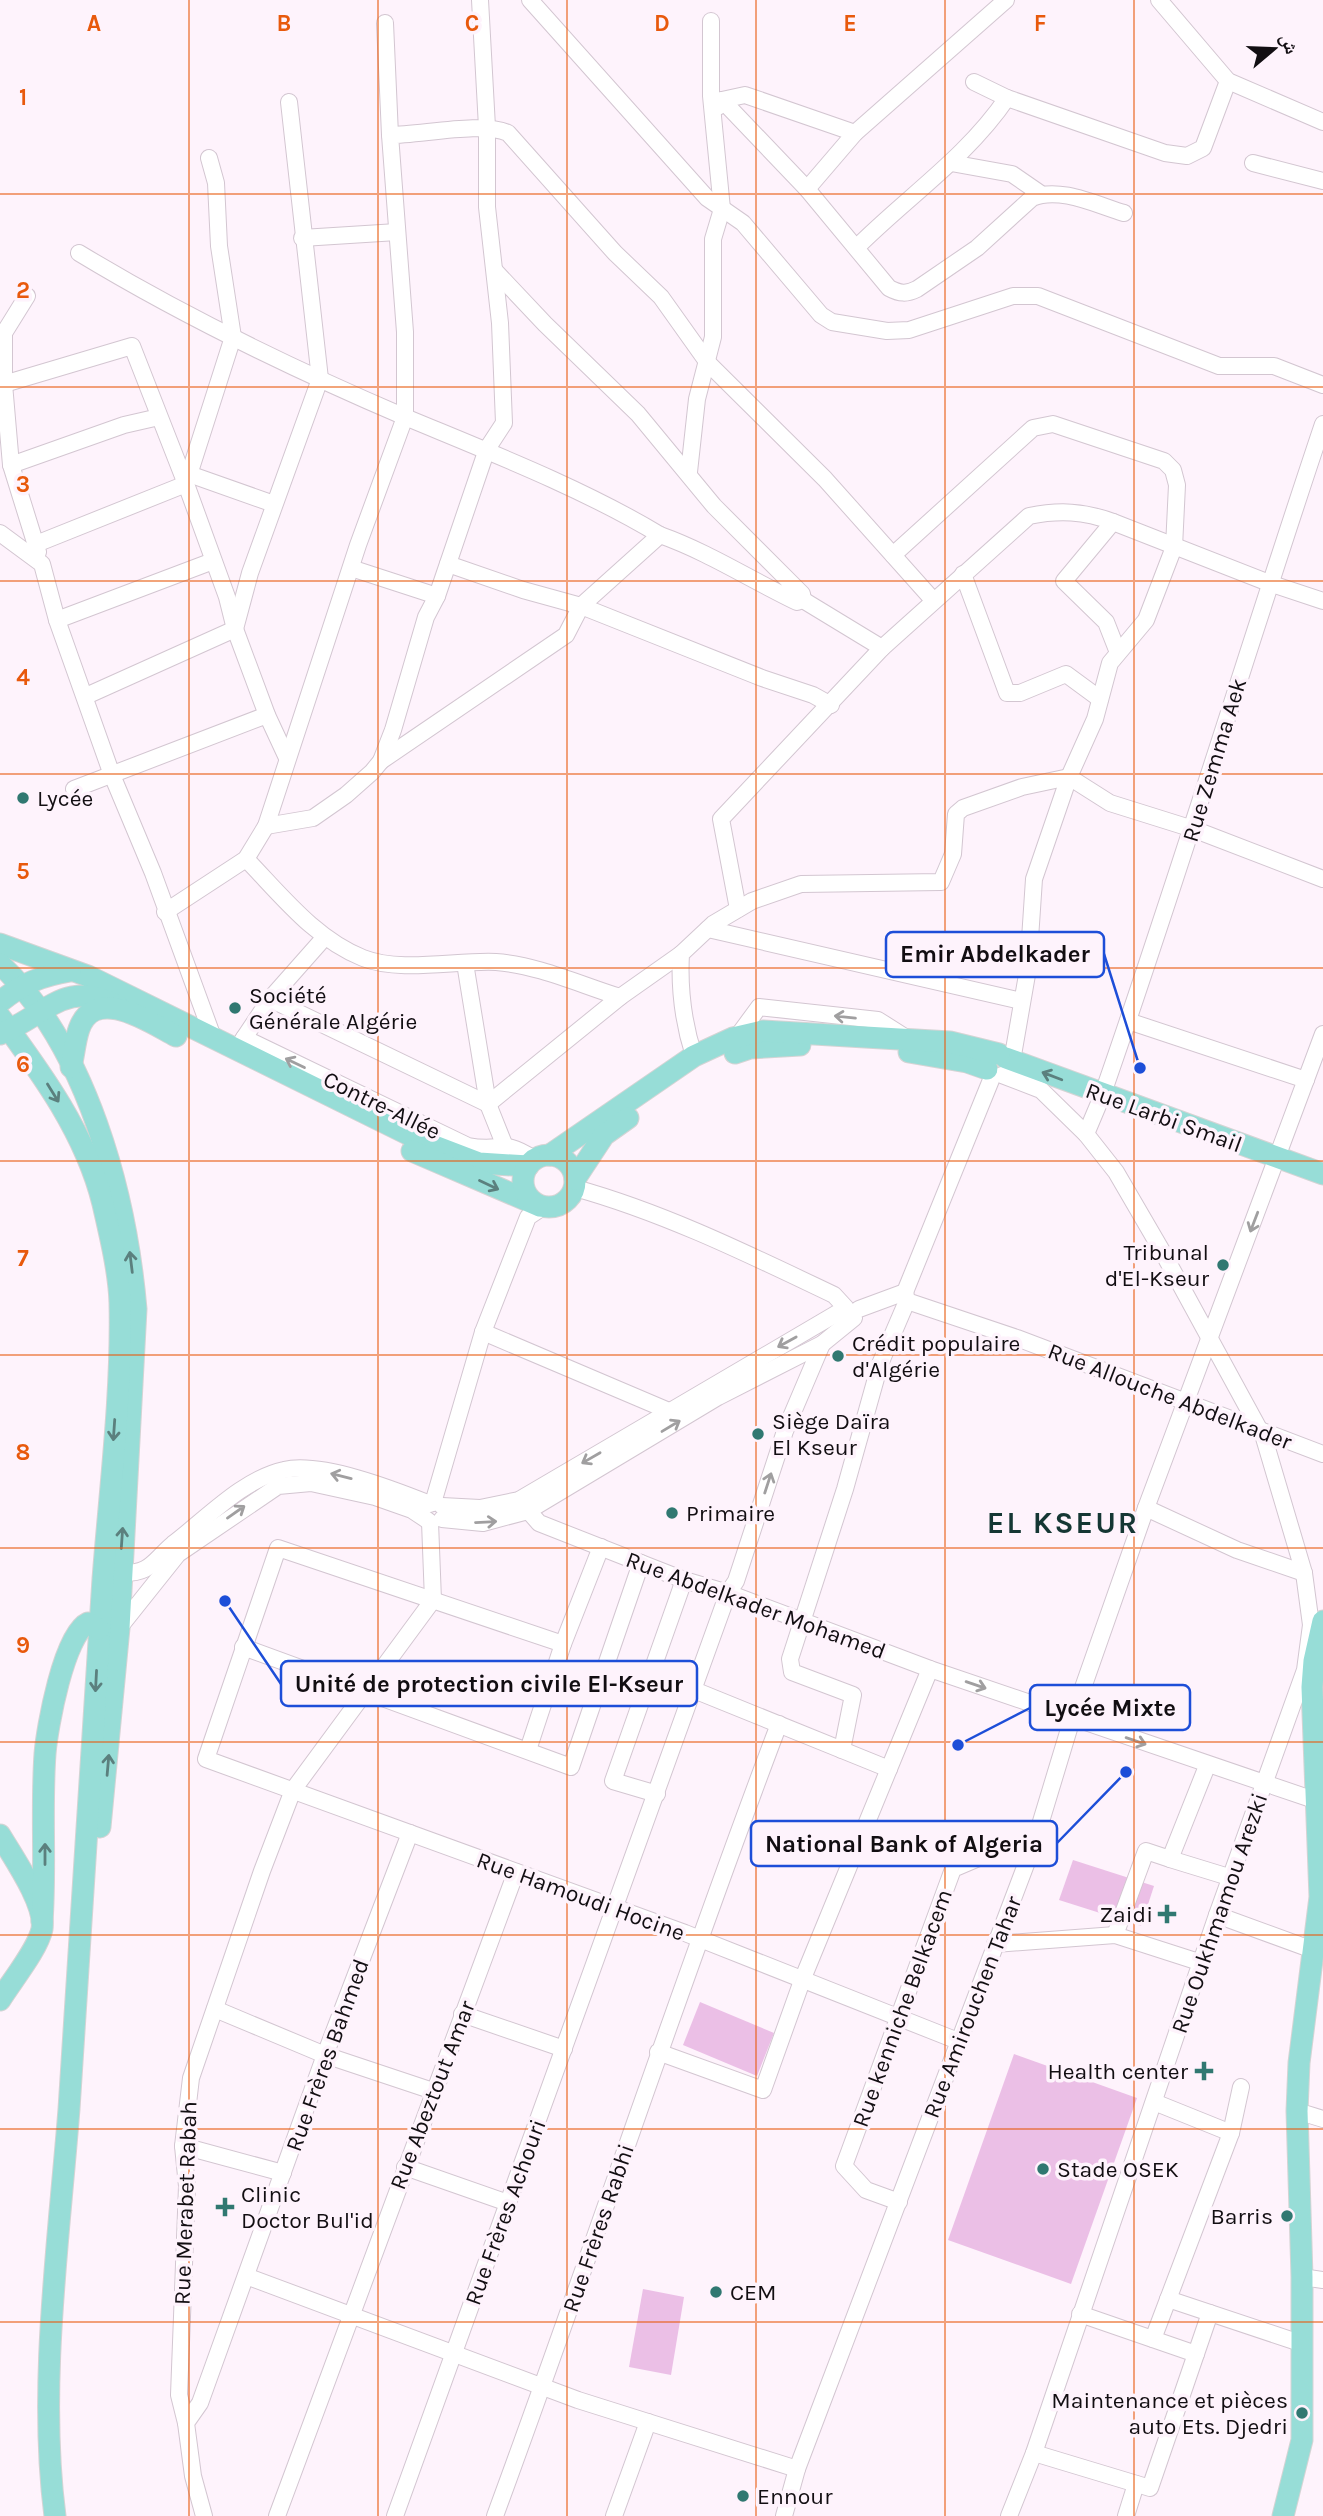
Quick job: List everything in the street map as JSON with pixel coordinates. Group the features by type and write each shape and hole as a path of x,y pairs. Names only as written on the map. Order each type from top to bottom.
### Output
{"main road":[{"path":"0,944 125,993 214,1040 240,1045 424,1142 479,1163 537,1160 567,1162 575,1184"},
{"path":"0,964 21,984 42,1012 71,1067 98,1128 127,1228 136,1309 120,1573 109,1628"},
{"path":"0,1002 21,984 36,977 72,971"},
{"path":"55,2516 50,2440 53,2327 80,1954 109,1628 120,1299 103,1203 73,1125 30,1056 2,1031 55,1003 86,995 99,996 355,1125 518,1199 542,1206 558,1206 566,1202 604,1135 704,1065 750,1048 803,1045 931,1054 1001,1065"},
{"path":"71,1067 79,1027 86,1018 104,1007 123,1009"},
{"path":"542,1206 532,1201 524,1188 537,1160 694,1056 737,1037 764,1031 960,1044 1001,1065"},
{"name":"Rue Larbi Smail","path":"1001,1065 1102,1096 1323,1174"},
{"path":"0,2000 37,1939 42,1922 48,1732 65,1663 77,1634 88,1623 109,1628"},
{"path":"1283,2516 1302,2440 1303,2344 1313,2278 1297,2111 1313,1950 1322,1897 1321,1803 1312,1687 1317,1623"},
{"path":"0,1836 33,1894 42,1922"}],"street":[{"path":"380,761 426,618 437,596 486,450 504,423 495,271 487,207 487,127 480,0"},
{"path":"530,0 707,198 743,223 821,315 832,323 887,331 909,330 1013,296 1038,296 1219,366 1273,366 1323,385"},
{"path":"807,189 855,133 1006,0"},
{"path":"1159,0 1228,81 1323,122"},
{"path":"689,472 697,399 713,337 713,239 722,209 711,21"},
{"path":"165,912 246,859 266,826 351,568 405,417 405,332 390,135 385,23"},
{"path":"974,82 1007,98 1166,153 1187,156 1203,148 1228,81"},
{"path":"717,107 745,95 855,133"},
{"path":"857,247 896,208 974,142 1007,98"},
{"path":"235,629 250,573 320,379 302,238 289,102"},
{"path":"717,107 807,189 890,288 903,294 911,292 977,248 1032,198 1041,194 1063,195 1124,213"},
{"path":"390,135 423,135 487,127 508,134 521,145 607,244 661,297 708,363 825,479 933,600"},
{"path":"188,479 233,337 219,246 216,183 209,158"},
{"path":"951,163 1012,174 1041,194"},
{"path":"1253,163 1323,181"},
{"path":"302,238 397,232"},
{"path":"79,253 137,287 320,379 486,450 660,535 687,545 797,602 803,600"},
{"path":"495,271 545,324 638,414 689,472 714,506 802,594 803,600 882,648"},
{"path":"27,296 4,333 4,384 11,465 57,620 112,775 153,873 165,912 214,1040"},
{"path":"4,384 132,345 159,417 188,479 235,629 267,715 287,758"},
{"path":"11,465 124,425 159,417"},
{"path":"842,1750 853,1695 792,1672 790,1660 845,1489 880,1364 1001,1065 1028,969 1034,879 1069,777 1095,719 1110,663 1117,650 1146,620 1174,547 1177,485 1173,470 1164,461 1053,424 1033,428 893,555"},
{"name":"Rue Zemma Aek","path":"1086,1134 1102,1096 1193,830 1269,583 1323,424"},
{"path":"36,544 188,479 274,504"},
{"path":"738,909 721,819 882,648 1029,516 1054,511 1078,512 1113,522 1269,583 1323,600"},
{"path":"1113,522 1064,581 1106,622 1117,650"},
{"path":"0,533 42,565"},
{"path":"266,826 313,818 346,795 380,761 566,635 581,606 660,535"},
{"path":"57,620 214,561"},
{"path":"448,564 581,606 762,678 813,695 831,705"},
{"path":"351,568 437,596"},
{"path":"963,574 1007,693 1020,692 1066,674 1100,699"},
{"path":"86,696 235,629"},
{"path":"74,789 267,715"},
{"path":"488,1104 620,997 738,909 752,901 801,884 865,885 941,881 953,854 956,814 963,808 1023,787 1069,777 1110,803 1193,830 1323,879"},
{"path":"246,859 324,938 365,959 409,964 520,966 620,997"},
{"path":"708,929 1021,1001"},
{"path":"240,1045 270,999 324,938"},
{"path":"681,954 679,984 686,1031 694,1056"},
{"path":"465,963 488,1104 504,1144 513,1146 537,1160"},
{"path":"270,999 488,1104"},
{"path":"1128,1021 1306,1080"},
{"name":"Rue Amirouchen Tahar","path":"784,2516 797,2469 1036,1838 1072,1719 1146,1508 1323,1034"},
{"name":"Contre-Allée","path":"240,1045 468,1146 489,1150 504,1144"},
{"name":"Rue Oukhmamou Arezki","path":"1001,1065 1041,1090 1086,1134 1116,1172 1259,1427 1317,1623 1305,1670 1217,1915 1034,2453 1009,2516"},
{"path":"575,1184 715,1239 834,1295 853,1312"},
{"path":"433,1600 434,1512 483,1332 528,1217 542,1206"},
{"path":"524,1505 669,1411 853,1312 906,1297"},
{"name":"Rue Allouche Abdelkader","path":"906,1297 1259,1427 1323,1454"},
{"path":"109,1628 178,1554 278,1486 311,1483 375,1497 412,1510 484,1523 524,1505 719,1397 822,1344 853,1312"},
{"path":"483,1332 669,1411"},
{"name":"Rue Frères Achouri","path":"395,2516 728,1593 736,1581 785,1431 822,1344"},
{"path":"120,1573 136,1574 149,1569 166,1550 228,1501 267,1476 286,1469 307,1468 345,1477 434,1512"},
{"name":"Rue Abdelkader Mohamed","path":"524,1505 539,1523 684,1580 728,1593 801,1622 1072,1719 1321,1803"},
{"path":"1146,1508 1237,1550 1304,1573"},
{"path":"528,1751 563,1644 601,1547"},
{"path":"563,1644 278,1548 243,1647 571,1767 641,1563"},
{"path":"657,1794 613,1781 684,1580"},
{"name":"Rue Merabet Rabah","path":"186,2423 179,2395 187,2186 183,2146 191,2078 262,1871 293,1790 433,1600"},
{"name":"Rue Hamoudi Hocine","path":"243,1647 205,1756 208,1762 293,1790 698,1938 958,2041"},
{"path":"659,2052 763,2090 803,1978 930,1669"},
{"path":"694,1690 888,1769"},
{"name":"Rue Frères Rabhi","path":"495,2516 543,2387 698,1938 779,1724"},
{"path":"1170,1859 1207,1766"},
{"name":"Rue Frères Bahmed","path":"186,2423 200,2403 325,2055 410,1833"},
{"name":"Rue kenniche Belkacem","path":"900,2202 866,2190 844,2166 953,1869 1007,1846 1036,1838"},
{"path":"1115,1935 1146,1851 1232,1878"},
{"name":"Rue Abeztout Amar","path":"277,2516 516,1872"},
{"path":"1217,1915 1313,1950"},
{"path":"995,1944 1115,1935 1202,1963"},
{"path":"215,2009 325,2055 433,2091"},
{"path":"462,2014 564,2049"},
{"path":"1153,2339 1231,2133 1241,2087"},
{"path":"1154,2102 1231,2133"},
{"path":"1297,2111 1323,2119"},
{"path":"183,2146 283,2174"},
{"path":"405,2167 508,2203"},
{"path":"246,2276 543,2387 797,2469"},
{"path":"1168,2299 1303,2344"},
{"path":"1034,2453 1150,2488 1210,2313"},
{"path":"1080,2314 1196,2354"},
{"path":"614,2516 648,2422"},
{"path":"186,2423 193,2476 204,2516"},
{"path":"1126,2516 1136,2484"}],"shaded area":[{"path":"1073,1860 1154,1886 1141,1926 1059,1900"},
{"path":"700,2002 774,2033 757,2076 683,2045"},
{"name":"Stade OSEK","path":"1014,2054 1137,2098 1071,2284 948,2240"},
{"path":"643,2289 684,2297 671,2375 629,2367"}],"place":[{"name":"Lycée","path":"23,798"},
{"name":"Société Générale Algérie","path":"235,1008"},
{"name":"Emir Abdelkader","path":"1140,1068"},
{"name":"Tribunal d'El-Kseur","path":"1223,1265"},
{"name":"Crédit populaire d'Algérie","path":"838,1356"},
{"name":"Siège Daïra El Kseur","path":"758,1434"},
{"name":"Primaire","path":"672,1513"},
{"name":"Unité de protection civile El-Kseur","path":"225,1601"},
{"name":"Lycée Mixte","path":"958,1745"},
{"name":"National Bank of Algeria","path":"1126,1772"},
{"name":"Zaidi","path":"1167,1914"},
{"name":"Health center","path":"1204,2071"},
{"name":"Stade OSEK","path":"1043,2169"},
{"name":"Clinic Doctor Bul'id","path":"225,2207"},
{"name":"Barris","path":"1287,2216"},
{"name":"CEM","path":"716,2292"},
{"name":"Maintenance et pièces auto Ets. Djedri","path":"1302,2413"},
{"name":"Ennour","path":"743,2496"}],"district":[{"name":"EL KSEUR","path":"1063,1523"}]}
